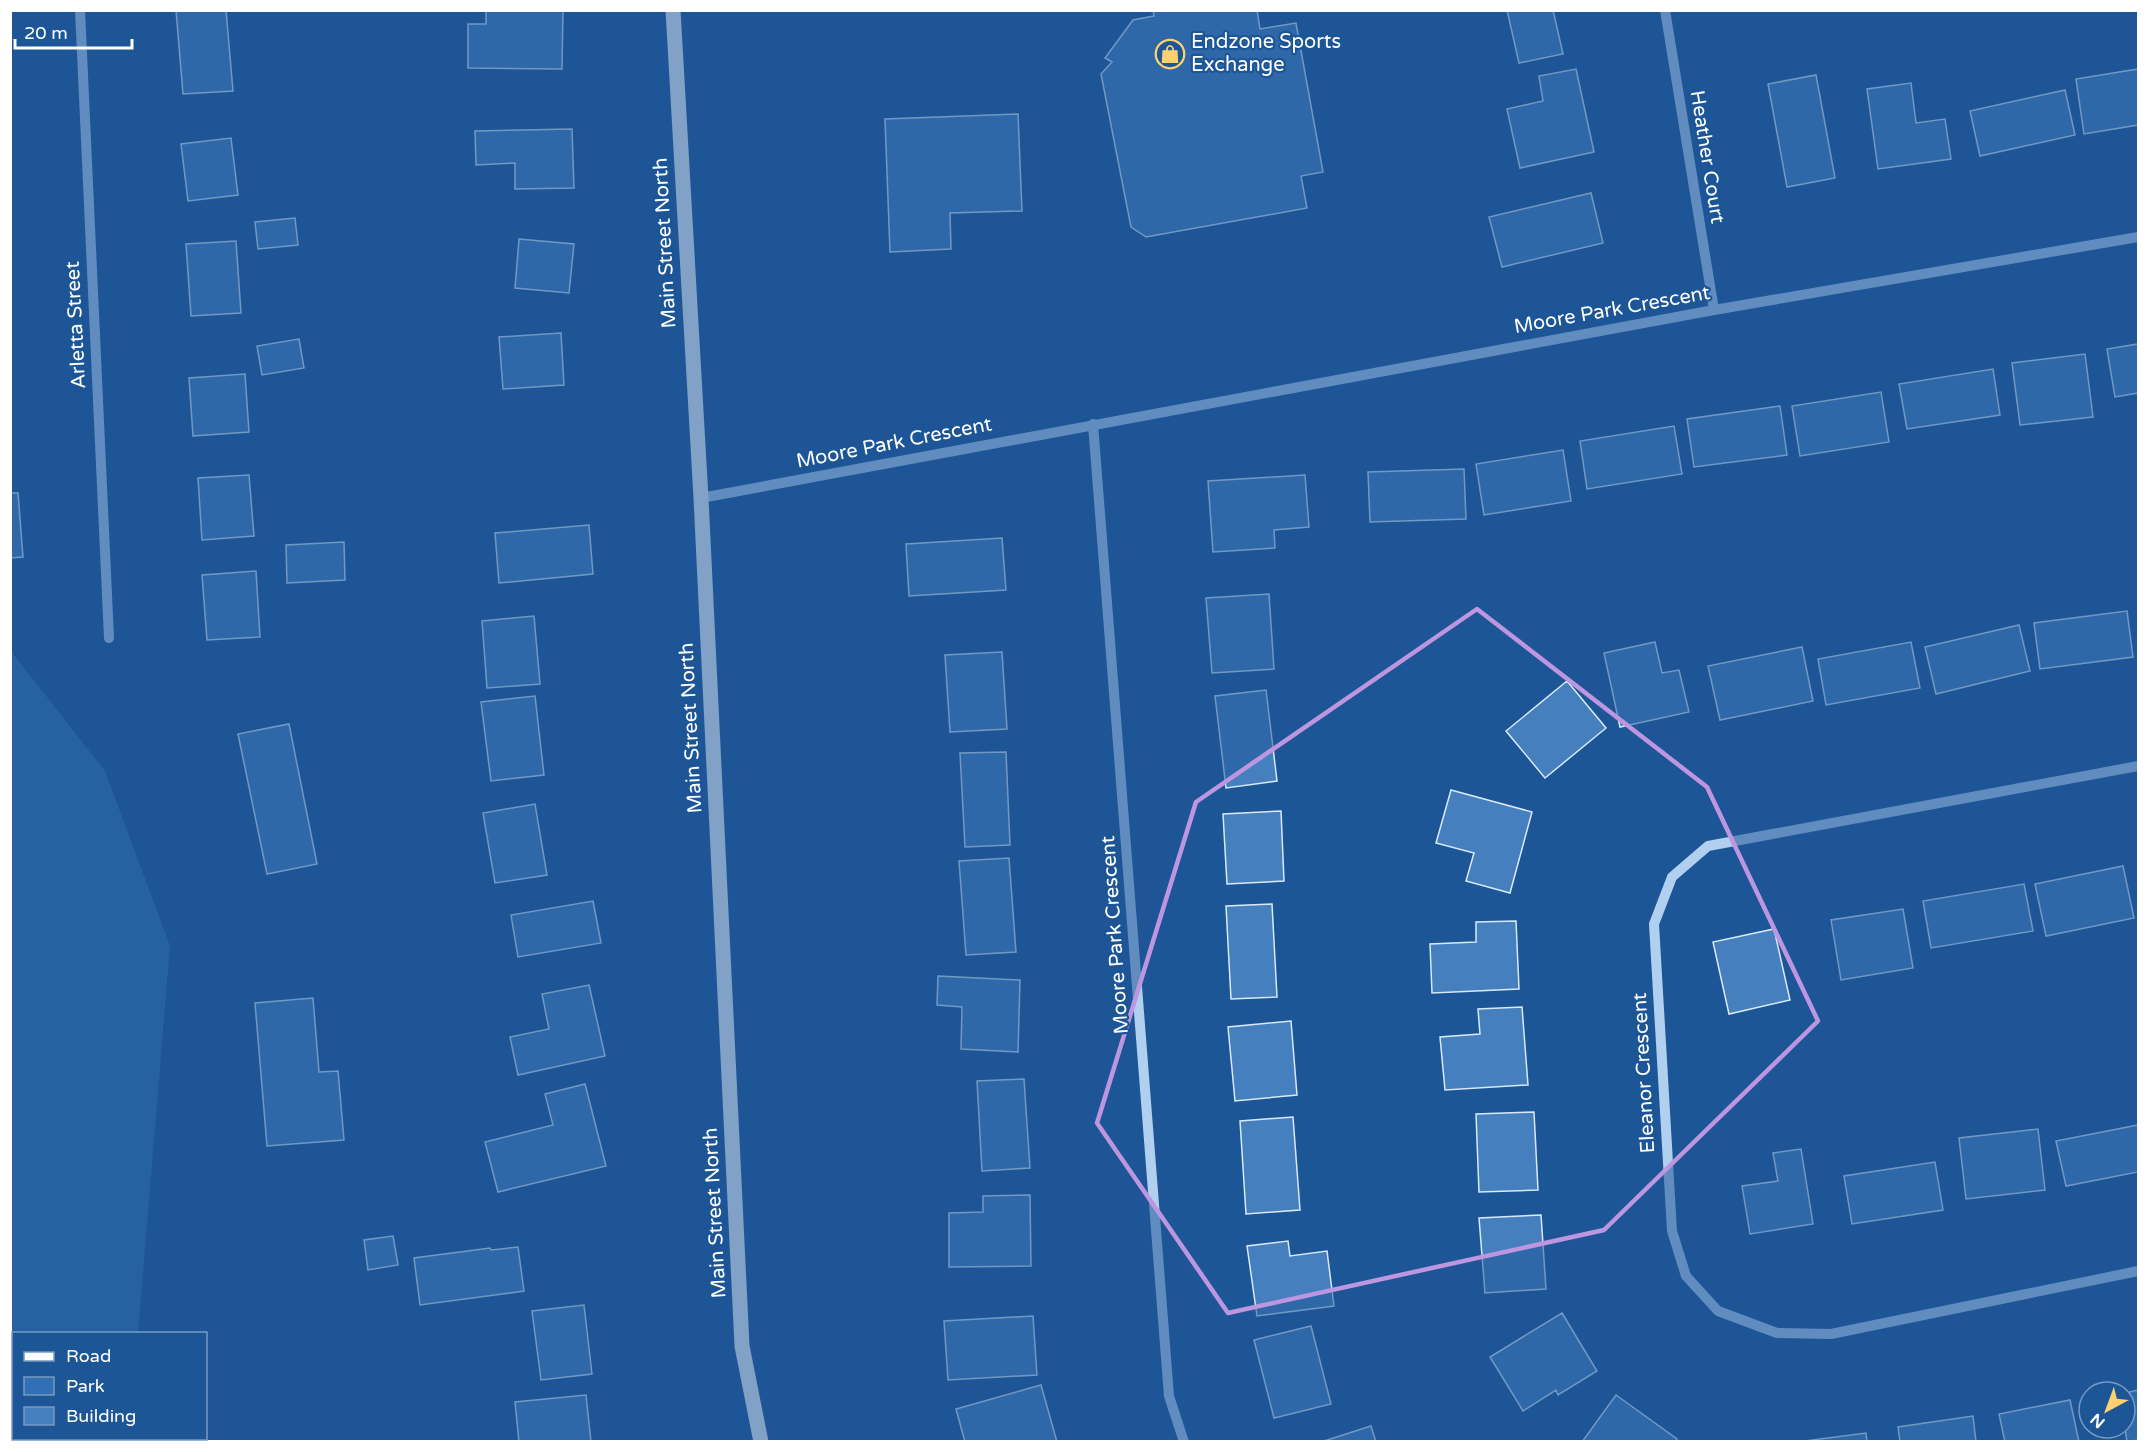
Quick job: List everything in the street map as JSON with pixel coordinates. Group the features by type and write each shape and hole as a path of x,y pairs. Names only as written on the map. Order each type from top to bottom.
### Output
{"main road":[{"name":"Main Street North","path":"673,10 701,498 742,1347 762,1442"}],"street":[{"name":"Arletta Street","path":"80,10 109,638"},
{"name":"Heather Court","path":"1665,10 1714,310"},
{"name":"Moore Park Crescent","path":"701,498 1714,310 2139,237"},
{"name":"Moore Park Crescent","path":"1093,424 1169,1396 1184,1442"},
{"name":"Eleanor Crescent","path":"2139,766 1708,846 1672,878 1654,924 1671,1231 1686,1276 1718,1311 1777,1333 1831,1334 2139,1271"}],"highlighted area":[{"path":"1477,609 1707,787 1818,1021 1604,1230 1228,1313 1097,1123 1196,802"}],"green space":[{"path":"10,650 105,771 170,946 138,1332 12,1332 12,1363 10,1358"},
{"path":"43,1440 196,1441 44,1442"}],"building":[{"path":"176,10 226,10 233,91 183,94"},
{"path":"486,10 563,10 562,69 468,68 468,24 486,24"},
{"path":"1153,10 1257,10 1260,29 1296,23 1323,172 1301,176 1307,208 1146,237 1131,227 1101,74 1112,62 1105,58 1133,20 1154,16"},
{"path":"1507,10 1553,10 1563,54 1519,63"},
{"path":"1576,69 1594,152 1520,168 1507,109 1543,101 1539,76"},
{"path":"2138,69 2138,125 2084,134 2076,79"},
{"path":"1816,75 1835,178 1787,187 1768,84"},
{"path":"1911,83 1916,123 1945,119 1951,159 1878,169 1867,89"},
{"path":"2065,90 2075,135 1980,156 1970,111"},
{"path":"1018,114 1022,211 950,213 951,249 890,252 885,119"},
{"path":"572,129 574,188 515,189 515,163 476,165 475,131"},
{"path":"231,138 238,195 188,201 181,144"},
{"path":"1591,193 1603,243 1502,267 1489,217"},
{"path":"295,218 298,245 258,249 255,222"},
{"path":"519,239 574,244 569,293 515,288"},
{"path":"236,241 241,313 191,316 186,244"},
{"path":"561,333 564,385 503,389 499,337"},
{"path":"299,339 304,368 262,375 257,346"},
{"path":"2138,344 2138,393 2115,397 2107,349"},
{"path":"2085,354 2093,417 2020,425 2012,363"},
{"path":"1993,369 2000,415 1907,429 1899,384"},
{"path":"245,374 249,432 193,436 189,378"},
{"path":"1881,392 1889,442 1800,456 1792,406"},
{"path":"1780,406 1787,455 1694,467 1687,419"},
{"path":"1674,426 1682,474 1587,489 1580,441"},
{"path":"1563,450 1571,501 1484,515 1476,464"},
{"path":"1464,469 1466,519 1370,522 1368,472"},
{"path":"249,475 254,536 202,540 198,478"},
{"path":"1305,475 1309,527 1274,530 1275,548 1213,552 1208,481"},
{"path":"10,493 18,493 23,557 10,558"},
{"path":"589,525 593,574 499,583 495,533"},
{"path":"1002,538 1006,590 909,596 906,544"},
{"path":"344,542 345,580 287,583 286,545"},
{"path":"256,571 260,637 207,640 202,575"},
{"path":"1269,594 1274,669 1212,673 1206,598"},
{"path":"2127,611 2133,657 2040,669 2034,623"},
{"path":"534,616 540,684 487,688 482,621"},
{"path":"2019,625 2030,671 1936,694 1925,647"},
{"path":"1655,642 1662,673 1679,670 1689,712 1620,727 1604,653"},
{"path":"1911,642 1920,688 1826,705 1818,659"},
{"path":"1802,647 1813,701 1720,720 1708,666"},
{"path":"1002,652 1007,729 950,732 945,655"},
{"path":"1567,681 1606,728 1545,778 1506,731"},
{"path":"1266,690 1277,781 1226,788 1215,696"},
{"path":"535,696 544,775 491,781 481,702"},
{"path":"289,724 317,864 267,874 238,734"},
{"path":"1006,752 1010,845 965,847 960,753"},
{"path":"1451,790 1532,812 1510,893 1466,881 1474,853 1436,843"},
{"path":"535,804 547,875 495,883 483,813"},
{"path":"1281,811 1284,881 1227,884 1223,814"},
{"path":"1009,858 1016,952 966,955 959,861"},
{"path":"2123,866 2134,918 2046,936 2035,884"},
{"path":"2024,884 2033,931 1931,948 1923,901"},
{"path":"593,901 601,943 518,957 511,915"},
{"path":"1272,904 1277,997 1231,999 1226,906"},
{"path":"1903,909 1913,968 1841,980 1831,920"},
{"path":"1516,921 1519,989 1432,993 1430,944 1476,942 1476,922"},
{"path":"1774,929 1790,1000 1729,1014 1713,942"},
{"path":"938,976 1020,980 1018,1052 961,1049 962,1007 937,1005"},
{"path":"589,985 605,1056 518,1075 510,1037 549,1029 542,994"},
{"path":"313,998 319,1072 338,1071 344,1140 267,1146 255,1003"},
{"path":"1522,1007 1528,1085 1445,1090 1440,1037 1480,1034 1478,1009"},
{"path":"1291,1021 1297,1095 1235,1101 1228,1027"},
{"path":"1024,1079 1030,1168 982,1171 977,1081"},
{"path":"585,1084 606,1166 498,1192 485,1142 553,1125 545,1094"},
{"path":"1534,1112 1538,1190 1479,1192 1476,1114"},
{"path":"1293,1117 1300,1210 1246,1214 1240,1121"},
{"path":"2138,1125 2138,1172 2066,1186 2056,1141"},
{"path":"2038,1129 2045,1190 1966,1199 1959,1138"},
{"path":"1801,1149 1813,1224 1750,1234 1742,1186 1778,1181 1773,1153"},
{"path":"1935,1162 1943,1210 1852,1224 1844,1176"},
{"path":"1030,1195 1031,1266 949,1267 949,1213 983,1212 983,1196"},
{"path":"1541,1215 1546,1289 1485,1293 1479,1218"},
{"path":"393,1236 398,1265 368,1270 364,1240"},
{"path":"1288,1241 1290,1256 1327,1251 1334,1306 1257,1316 1247,1246"},
{"path":"518,1247 524,1291 420,1305 414,1258 490,1248 491,1250"},
{"path":"584,1305 592,1374 541,1380 532,1311"},
{"path":"1562,1313 1597,1371 1558,1395 1556,1390 1523,1411 1490,1357"},
{"path":"1033,1316 1037,1375 948,1380 944,1321"},
{"path":"1311,1326 1331,1404 1274,1418 1254,1340"},
{"path":"1041,1385 1057,1442 965,1442 956,1409"},
{"path":"2137,1390 2138,1440 2127,1442 2127,1440 2137,1440"},
{"path":"586,1395 591,1442 519,1442 515,1402"},
{"path":"1616,1395 1677,1439 1675,1442 1582,1442"},
{"path":"2070,1400 2079,1442 2005,1442 1999,1414"},
{"path":"1973,1416 1976,1442 1900,1442 1898,1427"},
{"path":"1371,1426 1376,1442 1321,1442"},
{"path":"1866,1433 1867,1442 1797,1442"}],"place":[{"name":"Endzone Sports Exchange","path":"1170,54"}]}
